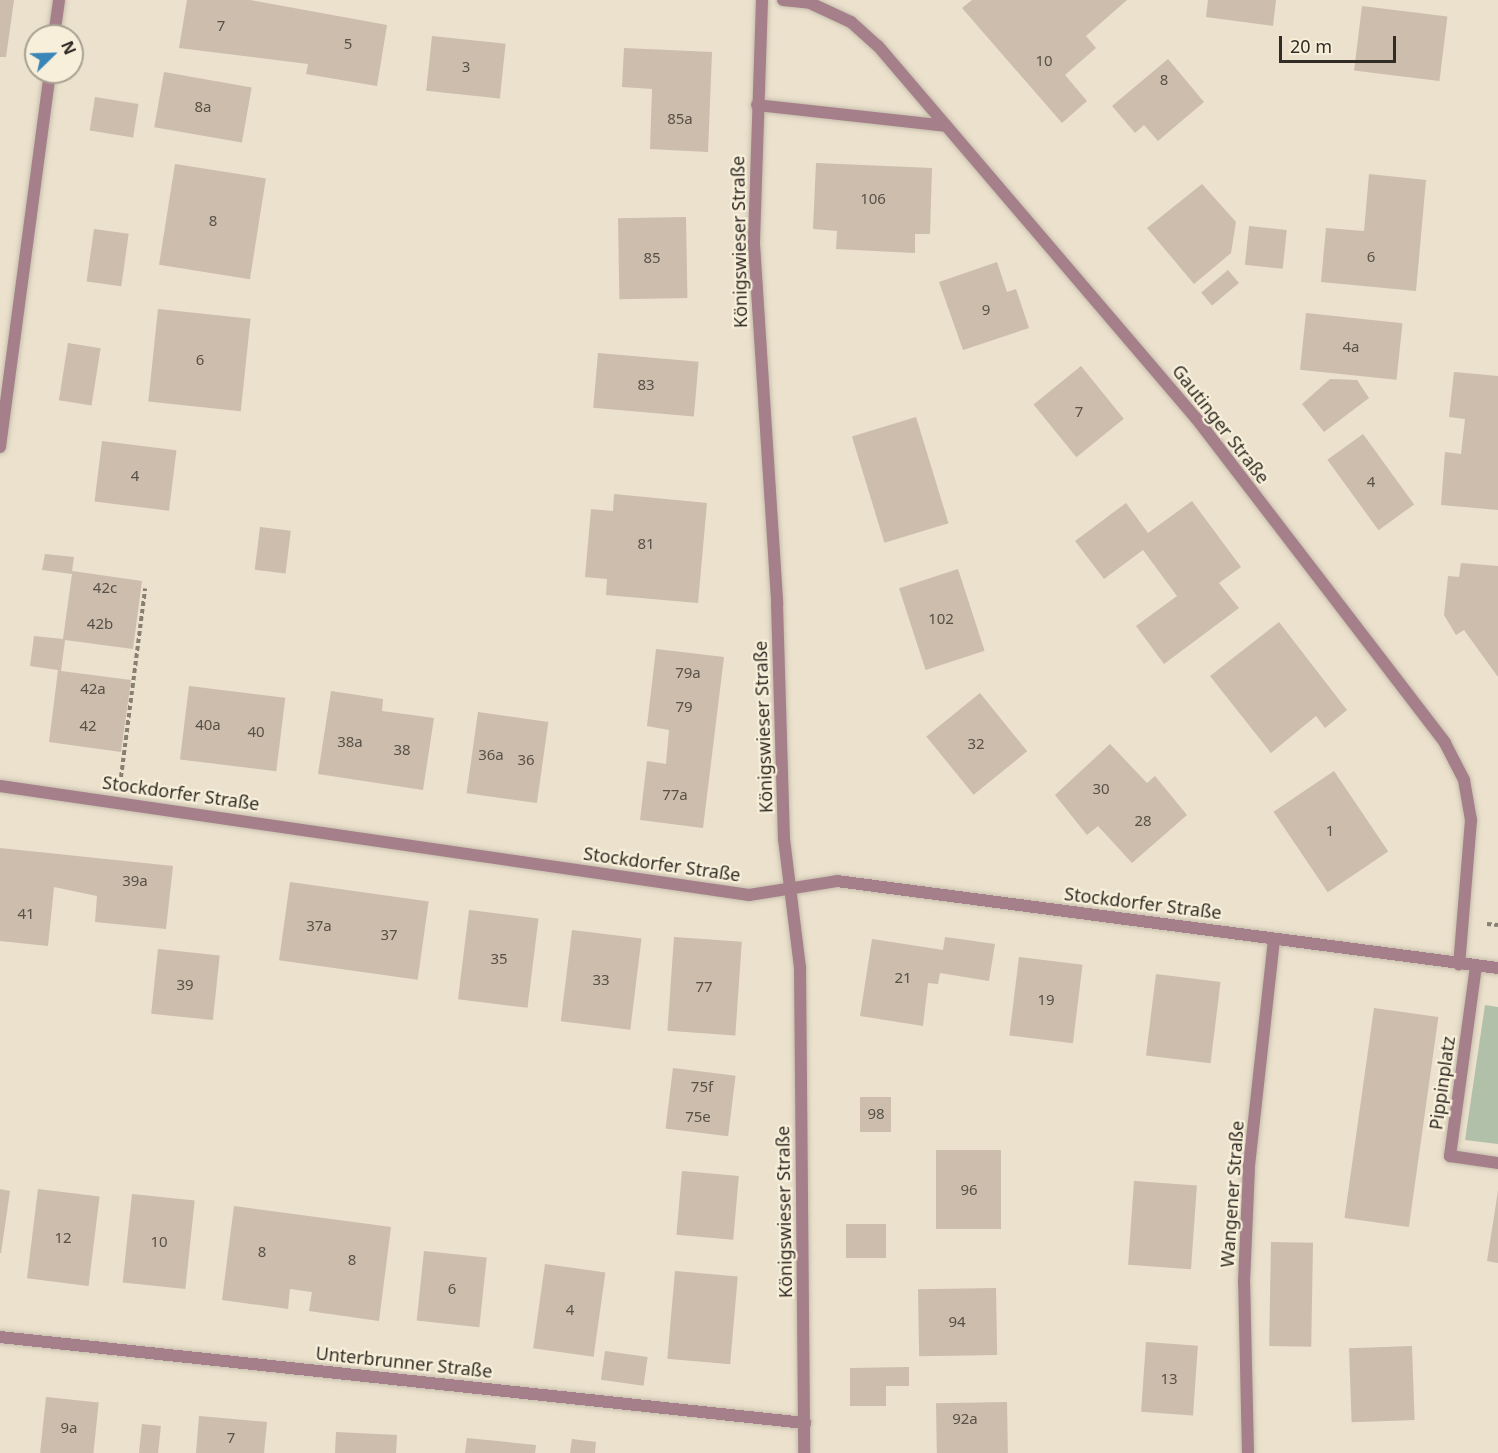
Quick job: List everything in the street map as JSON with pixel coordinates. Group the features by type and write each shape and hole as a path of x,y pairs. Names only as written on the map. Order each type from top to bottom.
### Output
{"street":[{"path":"56,24 59,0"},
{"name":"Königswieser Straße","path":"762,0 757,105 758,335 777,604 784,838 800,967 804,1453"},
{"name":"Gautinger Straße","path":"783,0 810,3 851,22 946,126 1196,418 1445,743 1464,780 1471,820 1459,965"},
{"path":"0,447 48,84"},
{"path":"757,105 946,126"},
{"name":"Stockdorfer Straße","path":"0,786 749,895 837,881 1459,965 1498,968"},
{"name":"Wangener Straße","path":"1248,1453 1248,1166 1274,939"},
{"name":"Pippinplatz","path":"1476,966 1450,1156 1498,1163"},
{"name":"Unterbrunner Straße","path":"0,1337 805,1423"}],"path":[{"path":"118,802 145,589"}],"green space":[{"path":"1485,1005 1498,1007 1498,1144 1465,1140"}],"building":[{"path":"0,0 14,0 6,57 0,57"},
{"path":"187,0 250,0 387,25 377,86 306,74 308,64 179,48"},
{"path":"972,0 1127,0 1086,36 1096,48 1065,75 1087,101 1062,123 962,8"},
{"path":"1208,0 1276,0 1273,26 1206,17"},
{"path":"1362,6 1447,16 1439,81 1354,71"},
{"path":"432,36 506,44 500,98 426,91"},
{"path":"624,48 712,52 708,152 650,149 652,89 622,87"},
{"path":"1168,59 1204,102 1158,141 1144,125 1135,133 1112,106"},
{"path":"164,72 252,87 242,143 154,127"},
{"path":"95,97 138,104 133,137 90,131"},
{"path":"816,163 932,168 930,234 915,234 915,253 836,249 837,231 813,229"},
{"path":"175,164 266,178 250,279 159,265"},
{"path":"1369,174 1426,180 1416,291 1321,282 1326,228 1364,231"},
{"path":"1202,184 1236,222 1231,253 1194,284 1147,228"},
{"path":"686,217 687,298 619,299 618,218"},
{"path":"1249,226 1287,230 1283,269 1245,265"},
{"path":"94,229 129,234 121,286 87,281"},
{"path":"997,262 1007,292 1016,289 1029,328 963,350 939,282"},
{"path":"1228,270 1239,283 1212,306 1201,292"},
{"path":"158,309 250,319 241,411 148,401"},
{"path":"1306,313 1402,323 1397,380 1300,370"},
{"path":"68,343 101,348 92,405 59,400"},
{"path":"598,353 699,362 694,417 593,408"},
{"path":"1081,366 1124,419 1076,457 1034,404"},
{"path":"1454,372 1498,376 1498,510 1441,505 1445,452 1461,454 1465,419 1449,417"},
{"path":"1330,379 1357,380 1369,398 1324,432 1302,404"},
{"path":"916,417 948,523 884,543 852,437"},
{"path":"1363,434 1414,504 1379,530 1327,460"},
{"path":"102,441 176,450 169,511 95,502"},
{"path":"614,494 707,503 698,603 606,595 607,579 585,577 591,509 613,511"},
{"path":"1192,501 1241,567 1219,583 1239,608 1164,664 1136,626 1177,596 1143,550 1104,579 1075,541 1126,503 1148,533"},
{"path":"260,527 291,531 286,573 255,570"},
{"path":"45,554 74,557 72,571 142,581 133,649 65,640 61,671 131,680 121,752 49,742 58,670 30,666 34,636 63,639 72,574 42,570"},
{"path":"1461,563 1498,566 1498,677 1464,630 1456,635 1444,615 1448,576 1459,577"},
{"path":"958,569 985,651 926,670 899,588"},
{"path":"1279,622 1347,710 1325,728 1316,716 1271,753 1210,676"},
{"path":"656,649 724,657 703,828 640,820 647,761 666,764 669,730 647,726"},
{"path":"189,686 285,698 276,771 180,759"},
{"path":"331,691 383,699 382,711 434,718 423,790 318,774"},
{"path":"980,693 1027,751 974,795 926,736"},
{"path":"478,712 548,722 537,803 467,793"},
{"path":"1110,744 1147,783 1155,776 1187,815 1132,863 1098,826 1087,835 1055,795"},
{"path":"1334,771 1388,851 1328,892 1273,812"},
{"path":"0,848 173,866 166,929 95,922 97,896 54,887 48,946 0,941"},
{"path":"290,882 429,901 418,980 279,960"},
{"path":"469,910 538,919 528,1008 458,999"},
{"path":"572,930 641,939 630,1030 561,1021"},
{"path":"674,937 742,942 735,1036 667,1031"},
{"path":"945,937 995,944 989,981 940,973 938,984 928,983 923,1026 860,1016 872,939 943,950"},
{"path":"158,949 220,955 213,1020 151,1014"},
{"path":"1019,957 1083,965 1073,1043 1009,1035"},
{"path":"1156,974 1221,982 1211,1063 1146,1055"},
{"path":"1374,1008 1438,1017 1409,1227 1344,1218"},
{"path":"673,1068 736,1076 728,1136 666,1129"},
{"path":"860,1097 891,1097 891,1132 860,1132"},
{"path":"936,1150 1001,1150 1001,1229 936,1229"},
{"path":"682,1171 739,1176 733,1240 676,1235"},
{"path":"1134,1181 1197,1185 1191,1269 1128,1265"},
{"path":"0,1189 10,1191 1,1253 0,1253"},
{"path":"38,1189 100,1197 89,1286 27,1278"},
{"path":"1498,1191 1498,1263 1487,1261"},
{"path":"132,1194 195,1201 185,1289 123,1283"},
{"path":"234,1206 391,1227 379,1321 309,1311 312,1292 290,1289 288,1309 222,1300"},
{"path":"846,1224 886,1224 886,1258 846,1258"},
{"path":"1271,1242 1313,1243 1311,1347 1269,1346"},
{"path":"424,1251 487,1258 479,1327 417,1321"},
{"path":"545,1264 605,1272 594,1357 533,1348"},
{"path":"675,1271 738,1276 730,1364 667,1359"},
{"path":"996,1288 997,1355 919,1356 918,1289"},
{"path":"1146,1342 1198,1346 1193,1415 1141,1412"},
{"path":"1412,1346 1415,1420 1352,1422 1349,1348"},
{"path":"605,1351 648,1357 644,1386 601,1380"},
{"path":"909,1367 909,1386 886,1386 886,1406 850,1406 850,1368"},
{"path":"46,1397 99,1403 93,1453 40,1453"},
{"path":"1007,1402 1008,1453 937,1453 936,1403"},
{"path":"199,1416 267,1422 264,1453 196,1453"},
{"path":"142,1424 161,1426 158,1453 139,1453"},
{"path":"336,1432 397,1435 396,1453 335,1453"},
{"path":"467,1438 536,1445 535,1453 465,1453"},
{"path":"572,1439 596,1442 595,1453 570,1453"}]}
